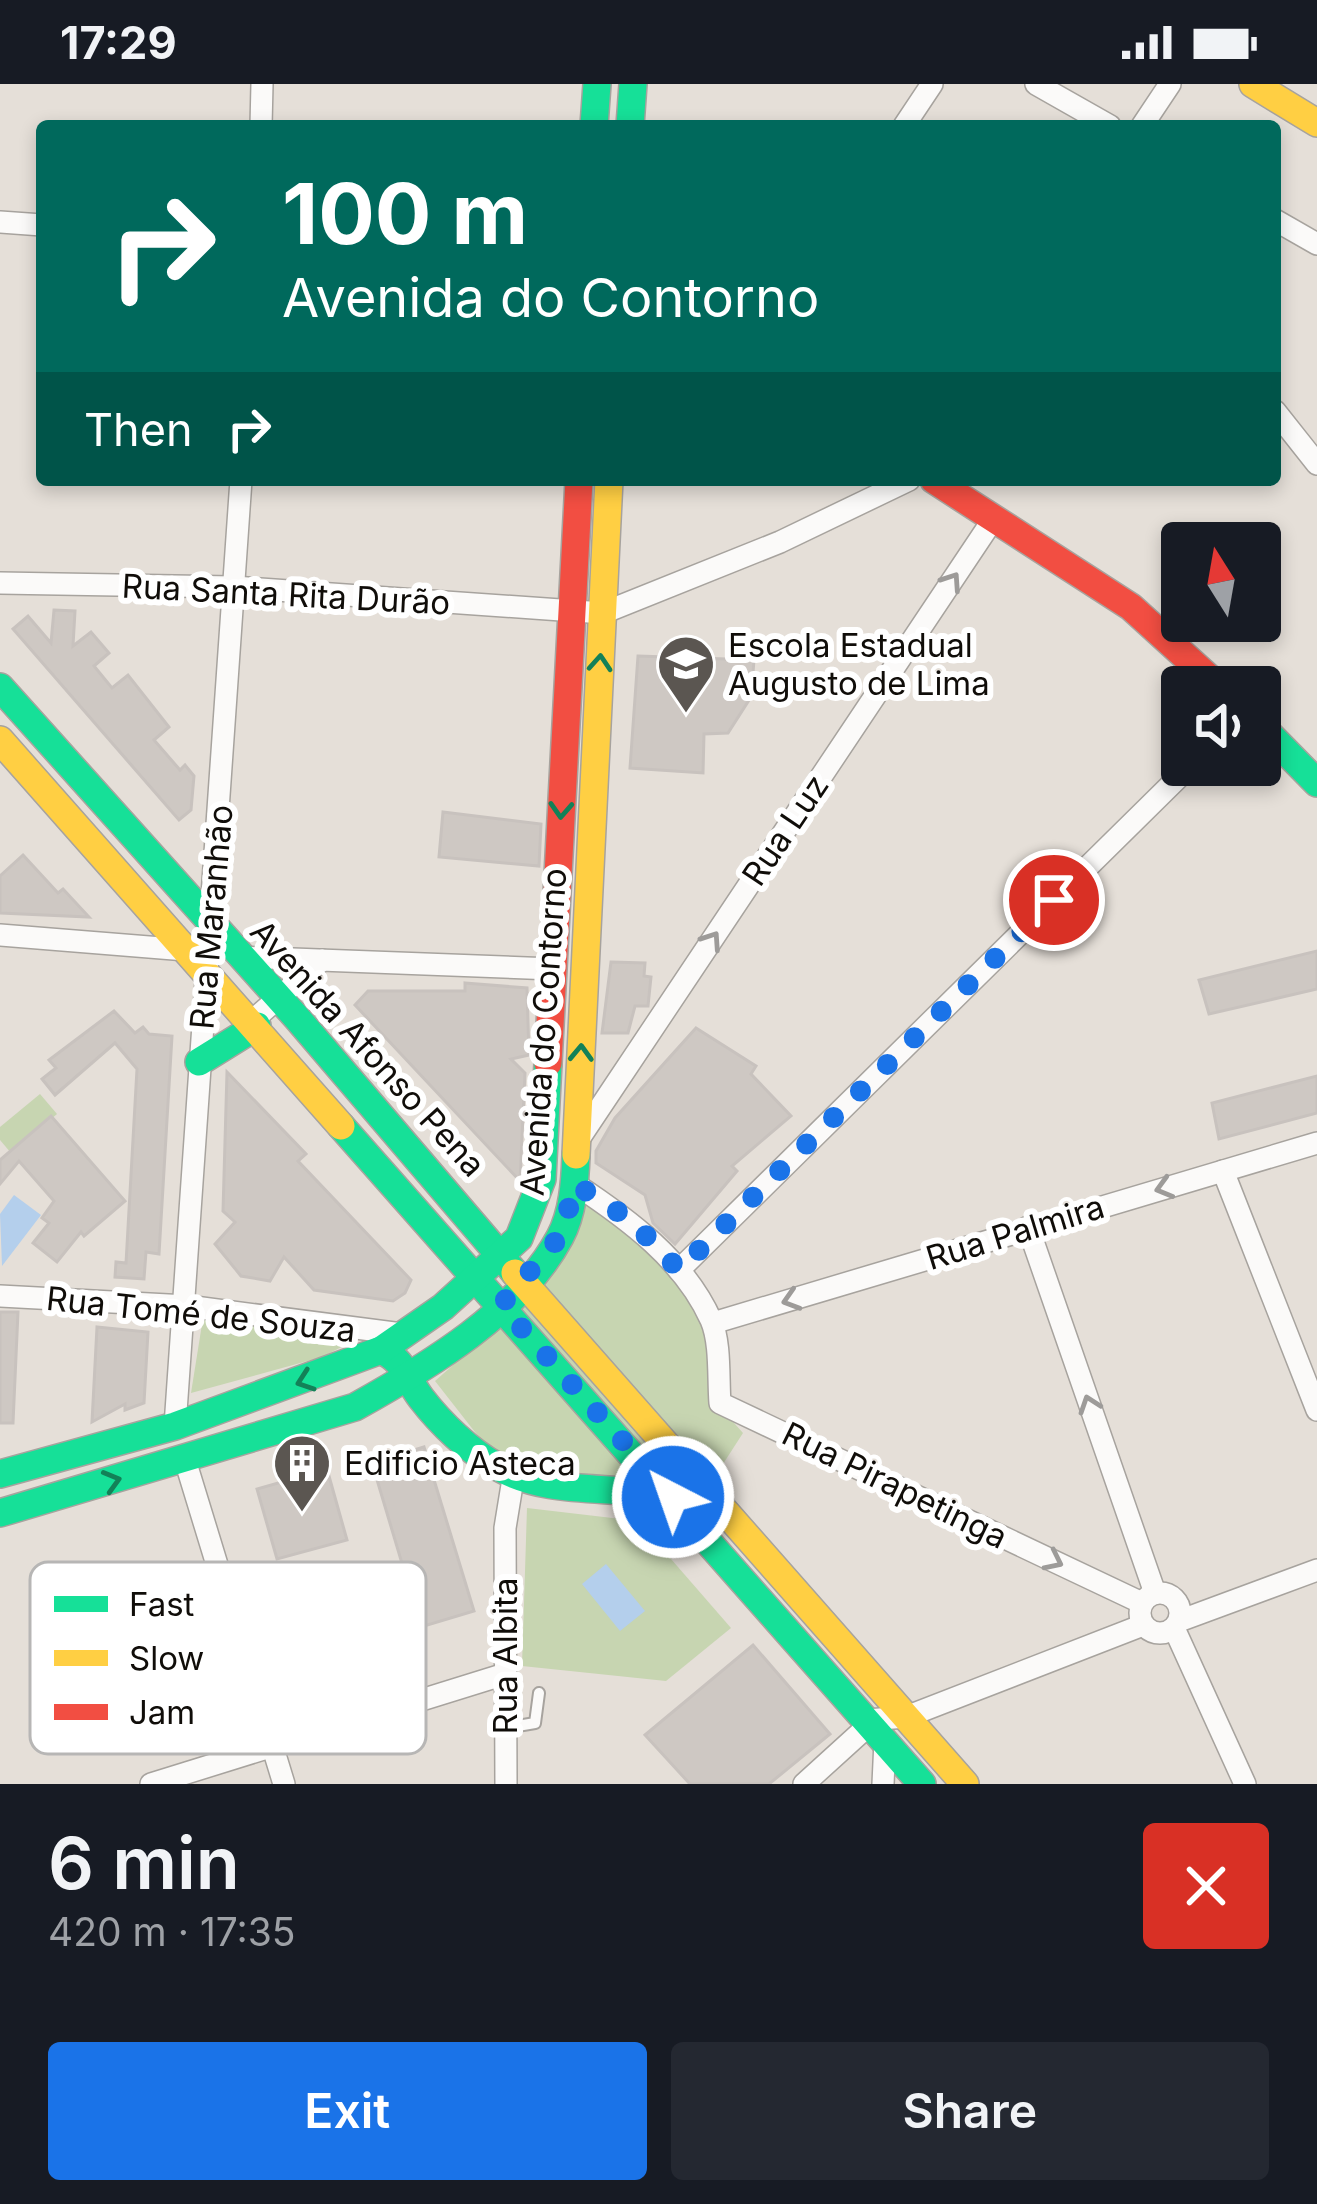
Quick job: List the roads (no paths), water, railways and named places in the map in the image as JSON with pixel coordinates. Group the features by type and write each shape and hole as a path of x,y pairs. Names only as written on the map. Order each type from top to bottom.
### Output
{"main road":[{"path":"594,120 596,84"},
{"path":"630,120 633,84"},
{"path":"1253,84 1317,123"},
{"name":"Avenida do Contorno","path":"0,1474 175,1426 392,1342 475,1278 526,1228 542,1179 579,486"},
{"name":"Avenida do Contorno","path":"0,1513 355,1407 404,1380 501,1305 526,1282 562,1234 575,1184 609,486"},
{"path":"943,486 1131,607 1196,666"},
{"name":"Avenida Afonso Pena","path":"0,687 965,1784"},
{"name":"Avenida Afonso Pena","path":"0,740 922,1784"},
{"path":"1281,746 1317,783"},
{"path":"199,1062 254,1024"},
{"path":"392,1342 404,1380 478,1456 513,1479 547,1489 673,1497 730,1520"}],"street":[{"path":"261,120 262,84"},
{"path":"908,120 932,84"},
{"path":"1036,84 1099,120"},
{"path":"1146,120 1170,84"},
{"path":"0,222 36,225"},
{"path":"1281,223 1317,244"},
{"path":"1281,419 1317,464"},
{"name":"Rua Maranhão","path":"175,1426 187,1306 199,1062 210,978 241,486"},
{"path":"603,614 781,542 897,486"},
{"name":"Rua Luz","path":"577,1142 994,518"},
{"name":"Rua Santa Rita Durão","path":"0,583 233,587 603,614"},
{"path":"679,1270 1170,786"},
{"path":"0,935 186,950"},
{"path":"239,957 553,969"},
{"path":"254,1024 322,960"},
{"name":"Rua Palmira","path":"713,1323 1317,1143"},
{"path":"1223,1172 1317,1410"},
{"path":"575,1184 632,1221 679,1270 713,1323"},
{"path":"1028,1228 1158,1634 1317,1570"},
{"name":"Rua Tomé de Souza","path":"0,1296 187,1306 392,1342"},
{"name":"Rua Pirapetinga","path":"713,1323 720,1403 1147,1607"},
{"path":"185,1460 216,1562"},
{"name":"Rua Albita","path":"506,1784 505,1528 513,1479"},
{"path":"804,1784 874,1729 1147,1607 1177,1602 1177,1624 1245,1784"},
{"path":"426,1698 505,1674"},
{"path":"874,1729 883,1784"},
{"path":"151,1784 244,1754"},
{"path":"275,1754 284,1784"}],"lane":[{"path":"503,1728 524,1729 536,1723 539,1693"}],"water":[{"path":"14,1195 41,1215 2,1266 0,1214"},
{"path":"606,1564 645,1611 620,1631 582,1584"}],"place":[{"name":"Escola Estadual Augusto de Lima","path":"686,715"},
{"name":"Edificio Asteca","path":"302,1514"}]}
